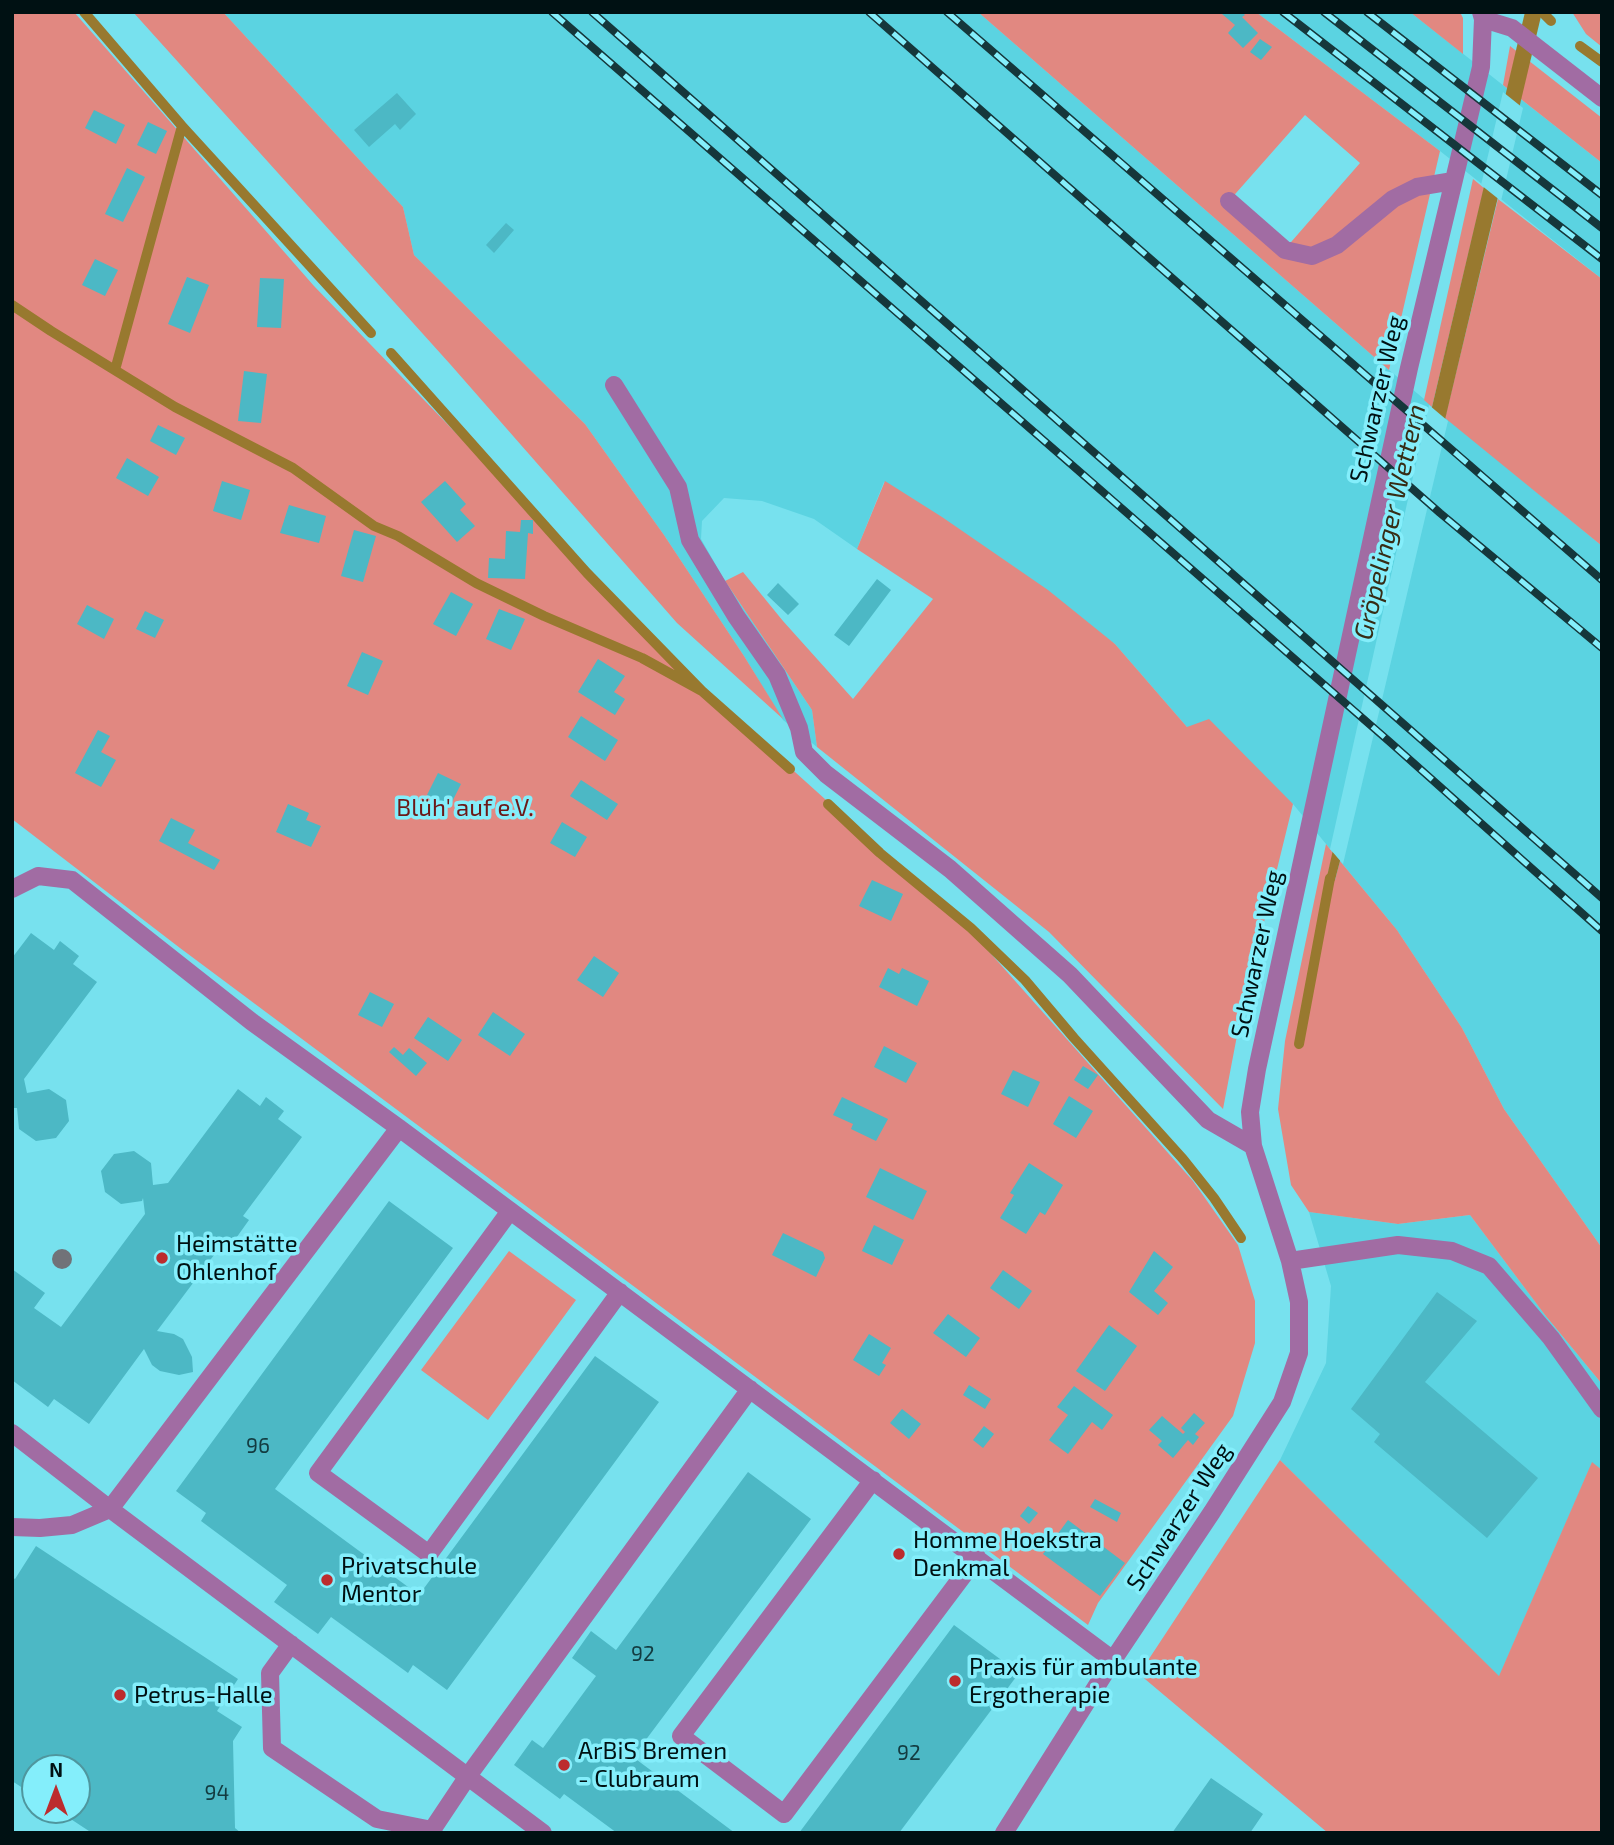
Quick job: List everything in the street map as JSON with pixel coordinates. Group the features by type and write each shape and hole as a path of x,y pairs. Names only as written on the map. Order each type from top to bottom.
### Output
{"street":[{"path":"1482,15 1512,28 1602,98"},
{"name":"Schwarzer Weg","path":"1004,1833 1113,1660 1212,1513 1282,1402 1299,1353 1299,1301 1290,1262 1253,1146 1250,1112 1256,1069 1409,369 1481,66 1482,15"},
{"path":"1229,201 1285,250 1312,256 1337,245 1393,199 1417,187 1453,181"},
{"path":"614,385 678,487 690,540 736,616 777,675 799,728 804,752 825,774 950,869 1070,975 1208,1120 1253,1146"},
{"path":"12,890 38,876 72,880 252,1022 399,1128 1113,1660"},
{"path":"12,1527 72,1525 110,1509 399,1128"},
{"path":"510,1211 318,1473 429,1554 620,1292"},
{"path":"1290,1262 1398,1245 1452,1251 1489,1266 1551,1338 1602,1409"},
{"path":"291,1644 270,1673 272,1748 377,1819 433,1831 468,1776 750,1389"},
{"path":"12,1433 543,1833"},
{"path":"873,1480 681,1736 784,1814 977,1557"}],"shaded area":[{"path":"223,12 978,12 1389,370 1602,546 1602,1248 1504,1109 1462,1028 1397,930 1293,804 1187,727 1115,644 884,482 857,549 814,519 762,501 724,498 702,521 701,539 725,581 812,710 817,747 783,720 664,535 585,424 414,255 403,207"},
{"path":"1256,12 1410,12 1602,163 1602,279 1440,151"},
{"path":"1525,12 1542,12 1340,861 1335,880 1327,892 1326,881 1432,407"},
{"path":"1309,1212 1398,1224 1470,1215 1545,1315 1602,1384 1602,1470 1592,1463 1499,1677 1280,1460 1326,1363 1331,1286"}],"green space":[{"name":"Blüh' auf e.V.","path":"12,12 74,12 314,286 704,690 968,928 1193,1181 1238,1245 1255,1301 1255,1343 1233,1416 1098,1603 1088,1625 180,948 12,819"},
{"path":"133,12 223,12 403,207 414,255 585,424 664,535 783,719 677,623 450,364"},
{"path":"978,12 1256,12 1440,151 1389,370","holes":["1305,115 1360,163 1285,249 1229,201"]},
{"path":"1410,12 1460,12 1463,18 1463,54"},
{"path":"1572,12 1602,12 1602,47 1586,34"},
{"path":"1510,46 1602,118 1602,163 1503,85"},
{"path":"1473,179 1484,188 1432,407 1424,400"},
{"path":"1498,199 1602,279 1602,546 1445,418"},
{"path":"885,481 1048,590 1115,644 1187,727 1209,719 1293,804 1240,1020 1223,1109 1049,932 817,747 812,710 725,581 743,572 853,699 933,599 857,549"},
{"path":"1326,844 1333,853 1326,881 1335,880 1340,861 1397,930 1462,1028 1504,1109 1602,1248 1602,1384 1545,1315 1470,1215 1398,1224 1309,1212 1291,1185 1278,1109 1285,1041"},
{"path":"509,1251 576,1300 488,1420 421,1370"},
{"path":"1280,1460 1499,1676 1592,1462 1602,1470 1602,1833 1328,1833 1139,1674"}],"pier":[{"path":"1503,92 1523,108 1501,201 1481,185"},
{"path":"1429,405 1448,421 1343,864 1330,849"}],"building":[{"path":"1242,12 1245,15 1242,17 1258,33 1243,48 1228,33 1235,25 1222,14"},
{"path":"1260,39 1272,47 1261,60 1250,52"},
{"path":"397,93 416,114 400,130 395,124 369,147 354,130"},
{"path":"94,110 125,125 116,144 85,128"},
{"path":"148,122 167,131 156,154 137,145"},
{"path":"127,168 145,177 123,222 105,214"},
{"path":"506,223 514,230 494,253 486,245"},
{"path":"95,259 118,270 105,296 82,285"},
{"path":"187,277 209,285 190,333 168,324"},
{"path":"260,278 284,279 281,328 257,327"},
{"path":"244,371 267,374 261,423 238,421"},
{"path":"158,425 185,438 176,455 150,441"},
{"path":"127,458 159,477 148,496 116,478"},
{"path":"222,481 250,490 241,520 213,511"},
{"path":"445,481 466,504 460,510 475,526 457,542 421,502"},
{"path":"289,505 326,516 319,543 280,533"},
{"path":"521,520 533,520 533,534 528,533 525,579 488,578 489,558 505,559 506,531 520,532"},
{"path":"354,530 376,536 363,582 341,576"},
{"path":"877,579 891,590 849,646 834,635"},
{"path":"778,583 799,604 788,615 767,595"},
{"path":"451,592 473,604 456,636 433,624"},
{"path":"87,605 114,619 104,639 77,624"},
{"path":"499,609 525,619 511,650 486,639"},
{"path":"145,611 164,620 155,638 136,629"},
{"path":"362,652 383,661 368,695 347,686"},
{"path":"598,659 625,676 614,692 625,699 615,715 578,692"},
{"path":"581,716 618,740 605,761 568,737"},
{"path":"98,730 110,736 101,752 116,760 101,787 75,773"},
{"path":"438,773 461,784 450,806 427,795"},
{"path":"581,780 618,804 607,820 570,796"},
{"path":"288,804 309,813 306,820 321,826 311,847 276,832"},
{"path":"171,818 195,830 188,843 220,860 214,870 159,841"},
{"path":"562,822 587,837 575,857 550,843"},
{"path":"872,880 903,894 891,921 859,906"},
{"path":"31,933 54,950 60,941 79,956 73,964 97,982 24,1079 27,1093 49,1089 66,1100 69,1121 56,1138 36,1141 19,1129 17,1108 12,1108 12,958"},
{"path":"594,956 619,973 603,997 577,980"},
{"path":"888,968 899,974 902,968 929,981 917,1006 879,987"},
{"path":"370,992 394,1004 382,1027 358,1015"},
{"path":"493,1012 525,1034 510,1056 478,1035"},
{"path":"428,1017 462,1040 448,1061 414,1038"},
{"path":"884,1046 917,1063 906,1083 874,1067"},
{"path":"394,1047 403,1055 409,1048 427,1063 416,1076 389,1052"},
{"path":"1083,1066 1098,1075 1088,1089 1074,1080"},
{"path":"1013,1070 1040,1082 1028,1107 1001,1094"},
{"name":"Heimstätte Ohlenhof","path":"238,1089 260,1106 266,1097 284,1111 278,1119 302,1137 243,1216 249,1220 229,1248 223,1243 157,1331 174,1334 183,1339 192,1357 193,1372 179,1375 160,1371 152,1365 144,1349 89,1424 54,1399 48,1407 12,1380 12,1269 45,1293 34,1308 61,1327 145,1214 143,1198 142,1201 121,1204 105,1192 101,1171 114,1154 134,1151 151,1163 153,1185 168,1183"},
{"path":"1069,1096 1093,1111 1076,1138 1053,1124"},
{"path":"842,1097 888,1119 876,1141 851,1129 853,1124 833,1115"},
{"path":"1029,1163 1063,1185 1045,1215 1040,1212 1026,1234 1000,1218 1014,1195 1010,1193"},
{"path":"880,1168 927,1191 913,1220 866,1197"},
{"path":"389,1201 453,1248 275,1489 419,1595 595,1356 659,1402 447,1690 413,1665 408,1673 331,1617 318,1634 274,1602 287,1585 201,1521 206,1513 176,1491"},
{"path":"874,1225 904,1240 892,1265 862,1251"},
{"path":"783,1233 823,1252 825,1258 816,1277 772,1255"},
{"path":"1154,1251 1173,1267 1154,1291 1168,1303 1158,1315 1129,1292"},
{"path":"1003,1270 1032,1291 1019,1309 990,1288"},
{"path":"1437,1292 1477,1321 1425,1382 1538,1478 1487,1538 1374,1442 1380,1434 1351,1409"},
{"path":"948,1314 980,1338 966,1357 933,1333"},
{"path":"1109,1325 1137,1346 1105,1391 1076,1371"},
{"path":"869,1334 891,1348 882,1363 886,1365 879,1376 853,1360"},
{"path":"969,1385 991,1399 985,1409 963,1395"},
{"path":"1074,1386 1113,1415 1102,1430 1092,1422 1068,1454 1049,1440 1068,1415 1057,1407"},
{"path":"902,1409 921,1424 909,1439 890,1423"},
{"path":"1194,1413 1205,1423 1195,1434 1199,1437 1193,1445 1188,1440 1173,1458 1158,1445 1162,1441 1149,1430 1162,1416 1183,1434 1185,1432 1181,1428"},
{"path":"984,1426 994,1434 983,1448 973,1440"},
{"path":"748,1472 811,1519 633,1757 735,1833 617,1833 564,1794 560,1799 514,1765 532,1740 543,1748 596,1676 572,1658 591,1631 616,1650"},
{"path":"1095,1499 1121,1513 1117,1522 1090,1507"},
{"path":"1028,1506 1038,1513 1029,1524 1020,1516"},
{"path":"1068,1520 1125,1563 1100,1596 1043,1554"},
{"name":"Petrus-Halle","path":"36,1546 238,1679 217,1711 242,1727 233,1741 235,1828 241,1833 92,1833 78,1824 91,1824 91,1754 21,1754 21,1787 12,1781 12,1577 15,1579"},
{"path":"954,1625 1019,1673 899,1833 799,1833"},
{"path":"1211,1778 1263,1814 1250,1833 1172,1833"}],"waterway":[{"path":"84,12 182,126 371,333"},
{"path":"1542,12 1551,21"},
{"path":"1580,46 1602,62"},
{"path":"115,370 182,126"},
{"path":"12,305 175,407 293,468 374,526 398,536 476,583 642,658 702,691"},
{"path":"391,353 587,573 702,691 790,769"},
{"path":"828,804 880,853 971,928 1025,980 1183,1159 1241,1238"},
{"name":"Gröpelinger Wettern","path":"1299,1044 1330,878"}],"railway":[{"path":"552,12 1391,743 1602,931"},
{"path":"592,12 1602,898"},
{"path":"869,12 1440,513 1602,648"},
{"path":"947,12 1602,580"},
{"path":"1283,12 1602,259"},
{"path":"1324,12 1602,228"},
{"path":"1367,12 1602,195"}],"place":[{"name":"Heimstätte Ohlenhof","path":"162,1258"},
{"name":"Homme Hoekstra Denkmal","path":"899,1554"},
{"name":"Privatschule Mentor","path":"327,1580"},
{"name":"Praxis für ambulante Ergotherapie","path":"955,1681"},
{"name":"Petrus-Halle","path":"120,1695"},
{"name":"ArBiS Bremen - Clubraum","path":"564,1765"}]}
